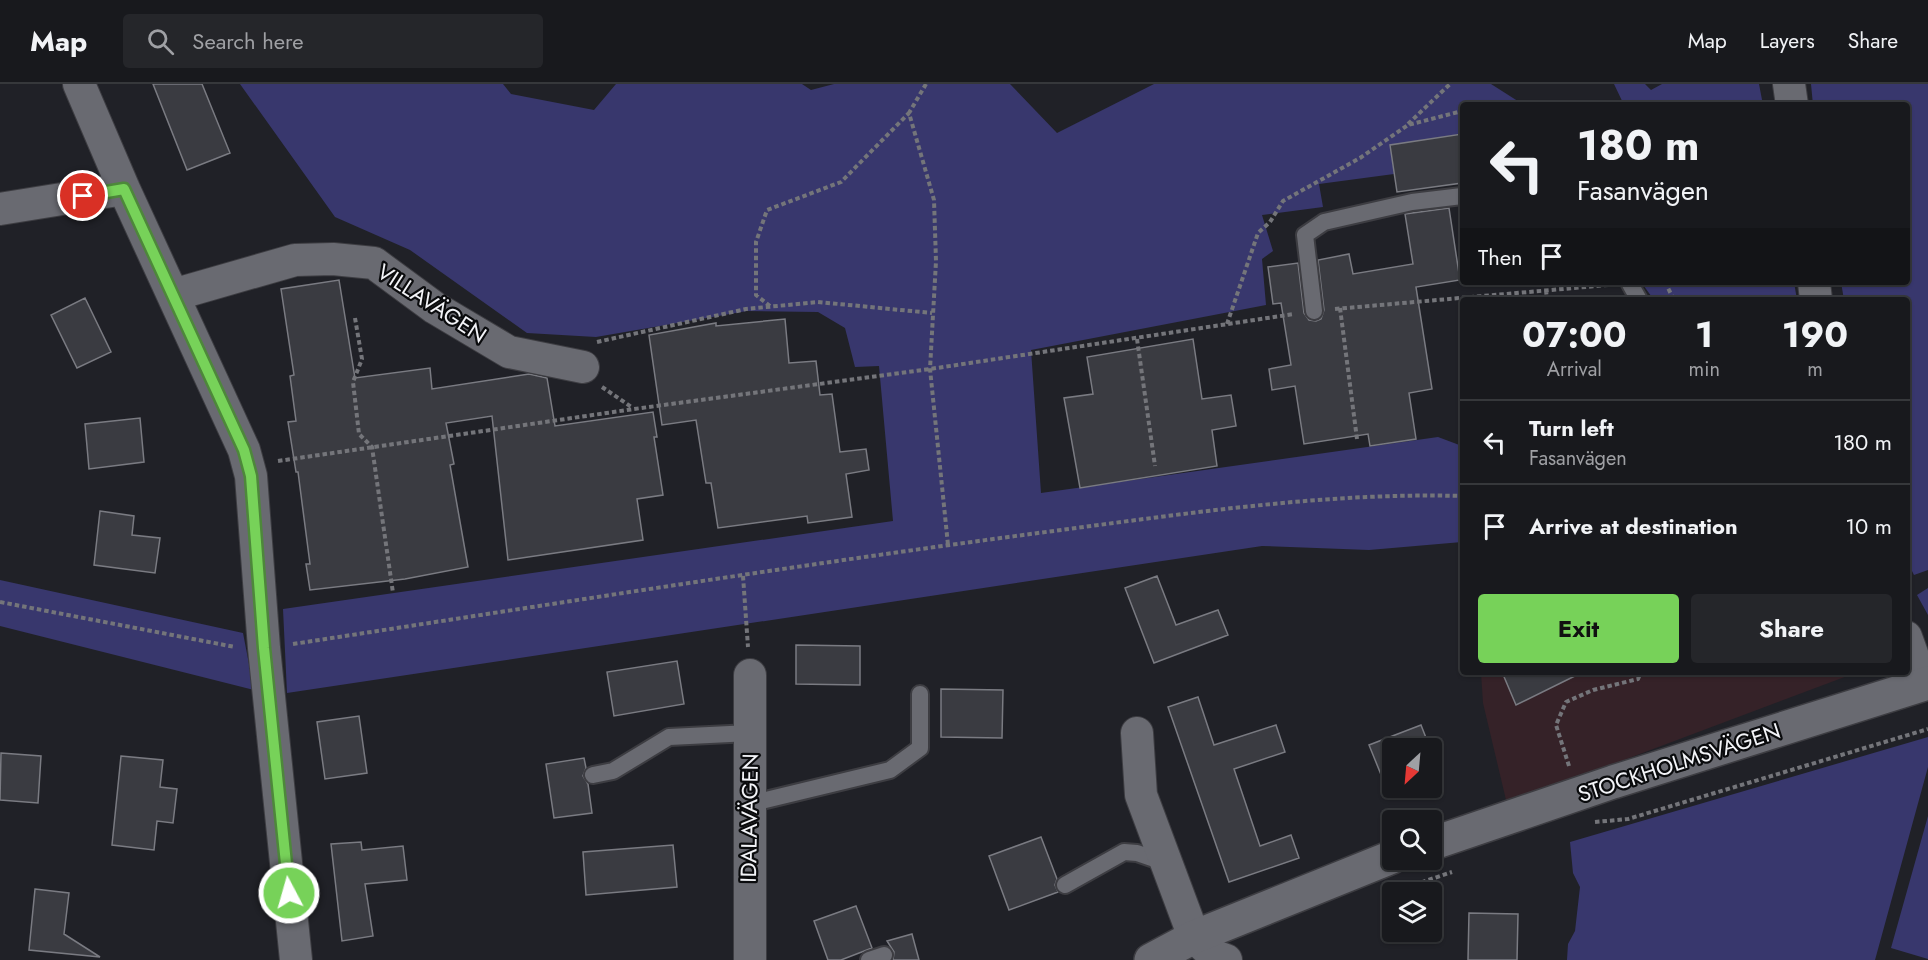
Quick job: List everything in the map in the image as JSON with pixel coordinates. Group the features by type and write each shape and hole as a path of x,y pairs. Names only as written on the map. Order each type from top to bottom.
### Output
{"street":[{"path":"79,84 124,189 244,450 251,476 264,648 296,960"},
{"path":"1789,84 1792,102"},
{"path":"0,209 124,189"},
{"name":"VILLAVÄGEN","path":"173,295 295,260 333,259 374,263 435,308 509,352 583,367"},
{"path":"1910,647 1925,684"},
{"name":"IDALAVÄGEN","path":"750,675 750,960"},
{"name":"STOCKHOLMSVÄGEN","path":"1442,840 1613,782 1925,684"},
{"path":"1137,733 1141,795 1194,938 1215,956 1226,960"},
{"path":"1151,960 1194,938 1382,861"}],"lane":[{"path":"1314,311 1305,235 1324,222 1412,202 1460,196"},
{"path":"749,804 890,770 920,748 920,693"},
{"path":"593,775 613,771 669,737 750,733"},
{"path":"1065,885 1124,852 1137,853 1166,863"}],"path":[{"path":"770,307 756,295 756,242 767,210 841,182 909,113 926,84"},
{"path":"1227,324 1258,233 1270,222 1283,201 1360,158 1408,125 1450,84"},
{"path":"1408,125 1460,112"},
{"path":"909,113 934,200 936,261 930,369 948,545"},
{"path":"1466,297 1598,285"},
{"path":"1546,290 1547,297"},
{"path":"251,476 280,460 930,369 1314,311 1460,298"},
{"path":"634,409 596,382 583,367 592,343 746,309 818,302 932,311"},
{"path":"1340,308 1357,439"},
{"path":"356,318 362,359 353,382 359,434 372,447 393,593"},
{"path":"1137,339 1155,466"},
{"path":"0,602 241,648 264,648 948,545 1194,513 1367,496 1460,496"},
{"path":"743,576 750,675"},
{"path":"1570,768 1556,724 1566,702 1593,690 1638,679 1640,675"},
{"path":"1589,823 1628,819 1928,729"},
{"path":"1421,882 1458,869"}],"shaded area":[{"path":"240,84 503,84 511,94 594,110 616,84 802,84 811,90 834,84 1010,84 1057,133 1154,84 1491,84 1519,102 1460,102 1460,134 1390,145 1394,174 1319,184 1323,207 1262,215 1273,251 1262,259 1266,305 1031,350 1041,493 1438,437 1460,445 1460,542 1369,550 1262,546 287,693 283,609 893,521 879,366 855,367 845,328 818,312 747,311 596,337 527,333 410,250 335,217"},
{"path":"1614,84 1645,84 1651,90 1662,84 1759,84 1762,102 1623,102"},
{"path":"1811,84 1928,84 1928,570 1914,575 1910,567 1910,297 1844,297 1842,285 1910,285 1910,102 1813,102"},
{"path":"1643,285 1794,285 1796,297 1652,297"},
{"path":"0,580 243,633 254,690 0,626"},
{"path":"1928,588 1928,615 1917,595"},
{"path":"1481,675 1850,675 1507,804 1483,703"},
{"path":"1928,737 1928,767 1875,960 1567,960 1568,944 1575,931 1580,887 1573,873 1570,842"},
{"path":"1928,816 1928,959 1891,948"}],"building":[{"path":"153,84 202,84 230,153 187,170"},
{"path":"1460,134 1460,183 1397,192 1390,145"},
{"path":"1449,208 1460,280 1416,287 1432,389 1409,393 1416,439 1370,446 1368,434 1304,444 1295,386 1272,390 1269,369 1291,365 1281,303 1273,304 1268,267 1298,263 1304,313 1309,320 1316,321 1321,319 1324,310 1318,260 1349,254 1353,274 1413,264 1405,214"},
{"path":"339,280 355,378 430,368 432,389 529,374 547,378 555,426 653,412 657,437 654,437 663,495 637,499 643,540 508,560 492,416 446,423 454,464 450,465 468,567 405,579 310,590 306,564 310,564 298,472 296,472 288,422 296,421 290,376 294,375 281,289"},
{"path":"85,298 111,352 77,368 51,315"},
{"path":"785,319 789,363 816,361 820,395 832,394 840,452 866,449 869,470 846,474 852,517 808,523 807,516 718,528 711,483 706,483 696,420 662,425 649,335 716,323 716,326"},
{"path":"1193,339 1202,399 1231,395 1236,426 1212,430 1217,466 1080,488 1064,398 1093,394 1087,357"},
{"path":"140,418 144,462 89,469 85,424"},
{"path":"100,511 134,516 132,535 160,538 155,573 94,565"},
{"path":"1157,576 1176,625 1218,610 1228,635 1154,663 1125,588"},
{"path":"796,645 860,646 860,685 796,684"},
{"path":"677,661 684,704 614,716 607,672"},
{"path":"1503,675 1577,675 1516,705"},
{"path":"941,689 1003,690 1002,738 941,737"},
{"path":"1198,697 1214,745 1276,725 1285,752 1234,769 1260,846 1291,835 1299,858 1229,882 1168,707"},
{"path":"359,716 367,773 325,779 317,722"},
{"path":"1421,725 1426,738 1387,738"},
{"path":"1382,740 1382,777 1369,745"},
{"path":"1,753 41,756 38,803 0,800"},
{"path":"121,756 163,760 160,787 177,789 173,823 157,821 154,850 112,845"},
{"path":"584,758 586,768 583,776 588,784 592,813 554,818 546,764"},
{"path":"1041,837 1057,879 1055,885 1058,892 1009,910 989,856"},
{"path":"361,842 362,850 403,846 407,880 365,884 373,936 342,941 331,844"},
{"path":"673,845 677,887 586,895 583,852"},
{"path":"35,889 69,893 64,934 100,957 29,950"},
{"path":"856,906 872,948 841,960 828,960 814,921"},
{"path":"1469,913 1518,914 1517,960 1468,960"},
{"path":"912,934 919,960 893,960 894,952 887,941"}],"route":[{"path":"83,196 124,189 244,450 251,476 264,648 289,893"}]}
